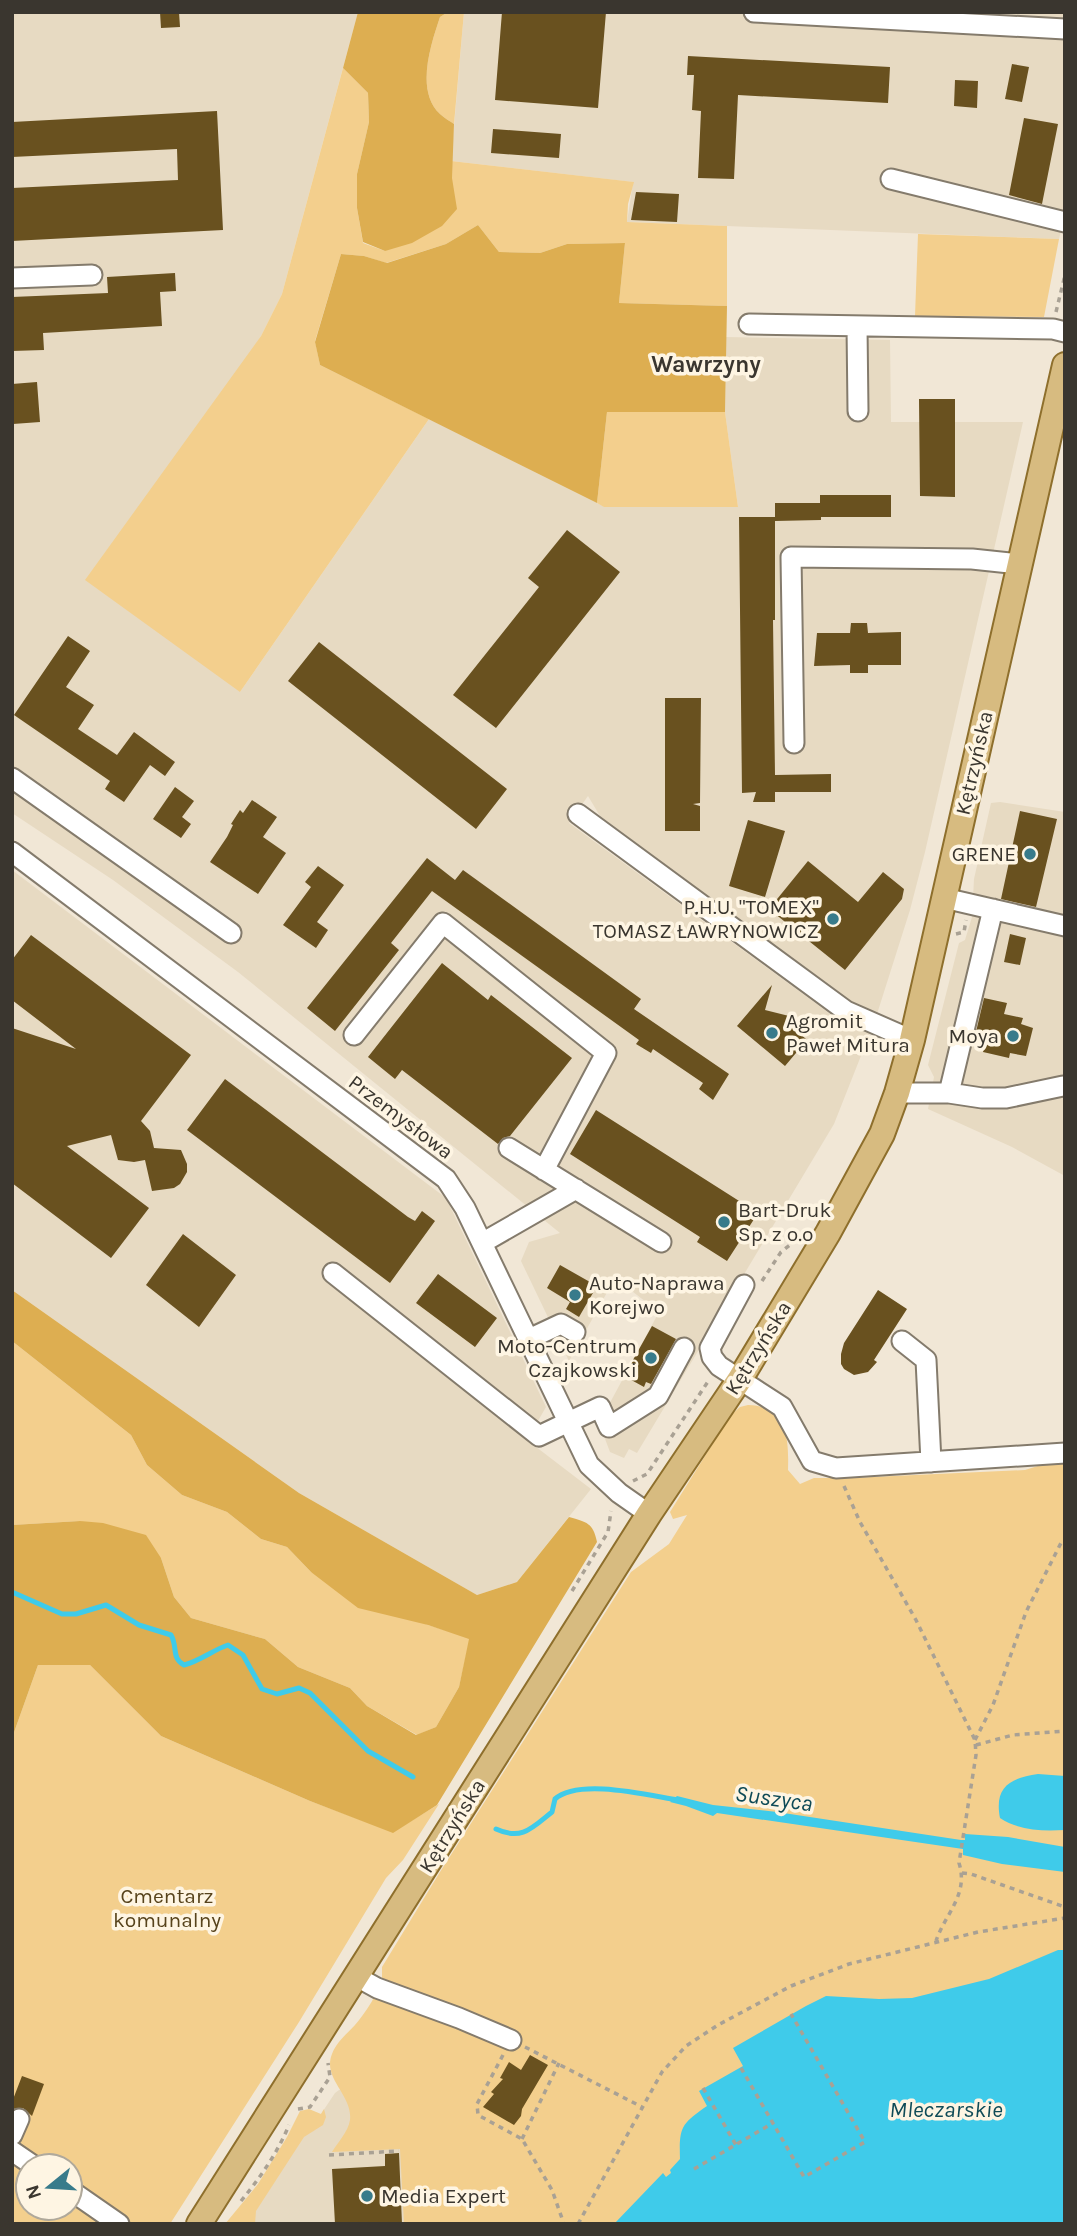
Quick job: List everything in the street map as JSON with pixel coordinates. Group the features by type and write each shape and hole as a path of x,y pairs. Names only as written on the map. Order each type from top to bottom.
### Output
{"main road":[{"name":"Kętrzyńska","path":"199,2224 649,1514 740,1379 855,1187 882,1134 912,1040 1065,365"}],"street":[{"path":"754,12 1065,29"},
{"path":"891,179 1065,222"},
{"path":"12,278 92,275"},
{"path":"749,324 1059,331"},
{"path":"857,326 858,411"},
{"path":"794,743 791,557 972,559 1020,564"},
{"path":"12,778 231,933"},
{"path":"579,814 846,1011 912,1040"},
{"name":"Przemysłowa","path":"12,852 446,1179 465,1208 589,1465 610,1485 649,1514"},
{"path":"943,898 1065,926"},
{"path":"950,1093 993,909"},
{"path":"354,1035 443,923 606,1053 544,1170"},
{"path":"897,1093 950,1093 982,1098 1006,1098 1064,1085"},
{"path":"509,1148 661,1242"},
{"path":"482,1242 576,1189"},
{"path":"333,1273 539,1436 600,1407 610,1427 658,1396 684,1348"},
{"path":"744,1285 710,1348 715,1363 782,1407 812,1461 836,1468 1065,1453"},
{"path":"529,1339 561,1324 575,1332"},
{"path":"902,1341 926,1360 931,1462"},
{"path":"356,1977 377,1988 511,2040"},
{"path":"84,2200 119,2224"}],"path":[{"path":"1059,331 1065,275"},
{"path":"836,1468 860,1522 916,1620 976,1742"},
{"path":"936,1941 959,1894 962,1872 959,1863 970,1805 976,1742 993,1705 1026,1612 1062,1541"},
{"path":"976,1742 1013,1735 1065,1731"},
{"path":"962,1872 1065,1907"},
{"path":"579,2224 642,2107 671,2060 686,2046 718,2025 791,1986 849,1964 936,1941 1065,1918"},
{"path":"741,2068 804,2177 865,2142 791,2014"},
{"path":"564,2224 552,2190 522,2139 478,2115 477,2104 511,2040 642,2107"},
{"path":"295,2111 310,2107 330,2077 328,2054"},
{"path":"522,2139 559,2063"},
{"path":"704,2088 736,2145"},
{"path":"239,2203 284,2139 291,2119"},
{"path":"694,2169 773,2123"},
{"path":"329,2155 399,2151"}],"shaded area":[{"path":"12,12 358,12 282,294 247,359 240,692 429,419 605,507 738,507 725,412 726,337 890,340 891,422 1023,422 925,852 877,1014 846,999 600,816 588,796 569,823 840,1021 870,1033 834,1124 637,1453 629,1449 624,1458 610,1452 599,1423 659,1312 615,1278 569,1361 521,1261 529,1242 560,1233 238,972 113,880 12,813"},
{"path":"358,12 448,12 440,17 436,28 429,53 427,80 432,104 454,124 452,178 457,209 442,226 412,243 385,251 363,242 357,208 357,174 369,122 368,93 343,68"},
{"path":"464,12 1065,12 1065,215 1059,239 627,222 633,182 451,161"},
{"path":"478,225 499,252 540,253 567,244 625,243 619,303 727,306 725,412 607,412 597,503 320,365 315,342 341,254 364,256 387,263 446,244"},
{"path":"991,803 1065,812 1065,1176 1012,1147 928,1109 934,1077 928,1065 959,943 965,940 972,917 974,879"},
{"path":"12,870 446,1198 546,1407 527,1440 591,1489 517,1582 477,1595 299,1493 12,1290"},
{"path":"12,1290 299,1493 477,1595 517,1582 569,1517 591,1527 597,1542 437,1805 393,1833 310,1801 161,1736 90,1665 38,1665 12,1738 12,1525 80,1521 103,1523 146,1535 161,1558 174,1597 191,1618 265,1639 298,1667 350,1688 367,1706 416,1735 436,1727 459,1687 469,1639 428,1625 358,1608 311,1572 287,1547 261,1539 227,1512 182,1495 147,1465 131,1435 12,1341"},
{"path":"448,2065 411,2224 247,2224 312,2123 335,2093"}],"green space":[{"path":"448,12 464,12 454,124 432,104 427,80 429,53 436,28 440,17"},
{"path":"343,68 368,93 369,122 357,174 357,208 363,243 385,251 452,178 451,161 634,182 628,204 627,222 727,226 727,306 619,303 625,243 567,244 540,253 499,252 478,225 446,244 386,263 364,256 341,254 315,341 320,365 429,419 240,692 85,580 261,336 282,294"},
{"path":"918,234 1059,239 1044,317 915,316"},
{"path":"607,412 725,412 738,507 604,507 597,503"},
{"path":"12,1341 131,1435 147,1465 182,1495 227,1512 261,1539 287,1547 311,1572 428,1625 470,1638 459,1687 436,1727 417,1735 367,1706 350,1688 298,1667 265,1639 191,1618 174,1597 161,1558 80,1521 12,1525"},
{"path":"748,1405 771,1411 778,1418 788,1446 788,1470 800,1484 814,1478 1025,1470 1054,1461 1065,1464 1065,2224 404,2224 400,2149 332,2152 350,2120 347,2103 331,2071 334,2049 371,2003 381,1983 382,1967 631,1572 669,1544 687,1515 673,1519 670,1512 730,1416 740,1407"},
{"name":"Cmentarz komunalny","path":"38,1665 90,1665 161,1736 310,1801 393,1832 439,1804 403,1860 386,1878 299,2022 170,2224 12,2224 12,1738"},
{"path":"309,2109 321,2114 324,2109 326,2117 323,2125 304,2137 256,2211 255,2224 225,2224 258,2184 300,2111"}],"water":[{"path":"1038,1774 1065,1776 1065,1830 1023,1828 1000,1818 999,1799 1006,1786 1019,1778"},
{"path":"677,1796 713,1805 961,1840 965,1840 965,1834 1008,1837 1065,1847 1065,1872 1002,1864 963,1855 963,1849 717,1813 713,1816 670,1802"},
{"name":"Mleczarskie","path":"1058,1950 1065,1950 1065,2224 614,2224 663,2173 666,2177 671,2173 670,2170 680,2159 683,2127 707,2106 699,2091 743,2066 733,2048 826,1996 912,1998 989,1979"}],"building":[{"path":"160,12 179,12 180,27 161,28"},
{"path":"502,12 606,12 598,108 495,100"},
{"path":"688,56 890,67 888,103 738,95 734,179 698,178 701,111 692,110 694,75 687,75"},
{"path":"1012,64 1029,67 1022,102 1005,99"},
{"path":"955,80 978,81 977,108 954,106"},
{"path":"217,111 223,230 12,241 12,188 178,180 177,149 12,157 12,122"},
{"path":"1024,118 1058,124 1042,204 1009,195"},
{"path":"493,129 561,134 559,158 491,153"},
{"path":"636,192 679,194 677,222 631,220"},
{"path":"175,273 176,291 160,292 162,326 43,333 44,350 12,351 12,297 108,293 107,277"},
{"path":"37,382 40,422 13,424 12,384"},
{"path":"919,399 955,399 955,497 920,496"},
{"path":"820,495 891,495 891,517 821,517 821,520 775,521 775,775 831,774 831,792 775,792 775,802 753,802 756,792 742,793 739,517 775,517 775,503 820,503"},
{"path":"567,530 620,572 496,728 453,695 539,587 528,578"},
{"path":"851,623 867,623 868,633 901,632 901,665 868,665 868,673 850,673 850,665 814,666 817,633 850,633"},
{"path":"68,636 90,651 66,687 94,705 78,729 117,755 134,732 175,762 165,776 150,765 124,802 105,789 110,781 14,715"},
{"path":"319,642 507,789 476,829 288,681"},
{"path":"665,698 701,698 700,803 693,804 700,806 700,831 665,831"},
{"path":"175,787 194,801 182,817 191,824 181,838 153,819"},
{"path":"252,800 277,817 263,837 286,853 258,894 210,862 227,837 240,810 243,813"},
{"name":"GRENE","path":"1020,811 1057,819 1036,907 1001,899"},
{"path":"748,820 785,831 765,897 729,886"},
{"path":"427,858 455,880 463,870 641,999 634,1009 729,1074 713,1100 699,1089 703,1083 653,1049 651,1053 636,1044 639,1040 432,891 391,943 399,950 335,1031 307,1008"},
{"name":"P.H.U. \"TOMEX\" TOMASZ ŁAWRYNOWICZ","path":"808,861 858,902 883,872 904,889 902,899 845,970 769,909"},
{"path":"318,866 344,885 317,922 328,930 316,948 283,925 311,887 305,882"},
{"path":"1010,934 1026,938 1020,965 1004,962"},
{"path":"31,935 191,1055 141,1121 150,1131 154,1148 181,1150 187,1164 187,1172 180,1184 174,1188 152,1191 145,1160 118,1160 111,1135 67,1146 149,1208 111,1258 12,1183 12,1028 76,1049 12,1000 12,960"},
{"path":"442,963 488,1000 491,995 572,1058 510,1136 503,1138 498,1144 402,1070 395,1079 368,1057"},
{"name":"Agromit Paweł Mitura","path":"772,985 765,1010 797,1018 795,1029 807,1040 785,1066 737,1026"},
{"name":"Moya","path":"984,998 1007,1003 1004,1014 1023,1018 1021,1024 1033,1028 1026,1056 1010,1053 1009,1058 983,1052 986,1039 975,1036"},
{"path":"225,1079 408,1217 415,1221 422,1211 435,1221 390,1283 187,1130"},
{"path":"596,1110 758,1213 727,1261 697,1242 700,1237 570,1154"},
{"path":"183,1234 236,1275 199,1327 146,1285"},
{"name":"Auto-Naprawa Korejwo","path":"560,1265 597,1286 579,1317 566,1309 570,1302 547,1288"},
{"path":"438,1274 497,1318 475,1347 416,1303"},
{"path":"878,1290 907,1309 874,1360 877,1362 868,1372 854,1375 841,1364 844,1343"},
{"name":"Moto-Centrum Czajkowski","path":"652,1326 676,1339 651,1384 646,1382 644,1387 624,1376"},
{"path":"530,2055 548,2065 514,2125 483,2107 494,2094 491,2092 503,2079 500,2078 509,2062 521,2070"},
{"path":"22,2076 44,2084 32,2116 23,2108 12,2109"},
{"name":"Media Expert","path":"399,2153 402,2224 335,2224 332,2169 385,2166 385,2154"}],"waterway":[{"name":"Suszyca","path":"12,1592 62,1614 76,1614 106,1605 139,1625 171,1635 177,1659 184,1665 228,1645 243,1655 262,1689 277,1694 299,1688 310,1693 368,1751 413,1777"},
{"name":"Suszyca","path":"496,1829 513,1834 526,1831 552,1812 555,1799 580,1790 614,1790 678,1800"}],"place":[{"name":"GRENE","path":"1030,854"},
{"name":"P.H.U. \"TOMEX\" TOMASZ ŁAWRYNOWICZ","path":"833,919"},
{"name":"Agromit Paweł Mitura","path":"772,1033"},
{"name":"Moya","path":"1013,1036"},
{"name":"Bart-Druk Sp. z o.o","path":"724,1222"},
{"name":"Auto-Naprawa Korejwo","path":"575,1295"},
{"name":"Moto-Centrum Czajkowski","path":"651,1358"},
{"name":"Media Expert","path":"367,2196"}],"district":[{"name":"Wawrzyny","path":"706,364"}]}
